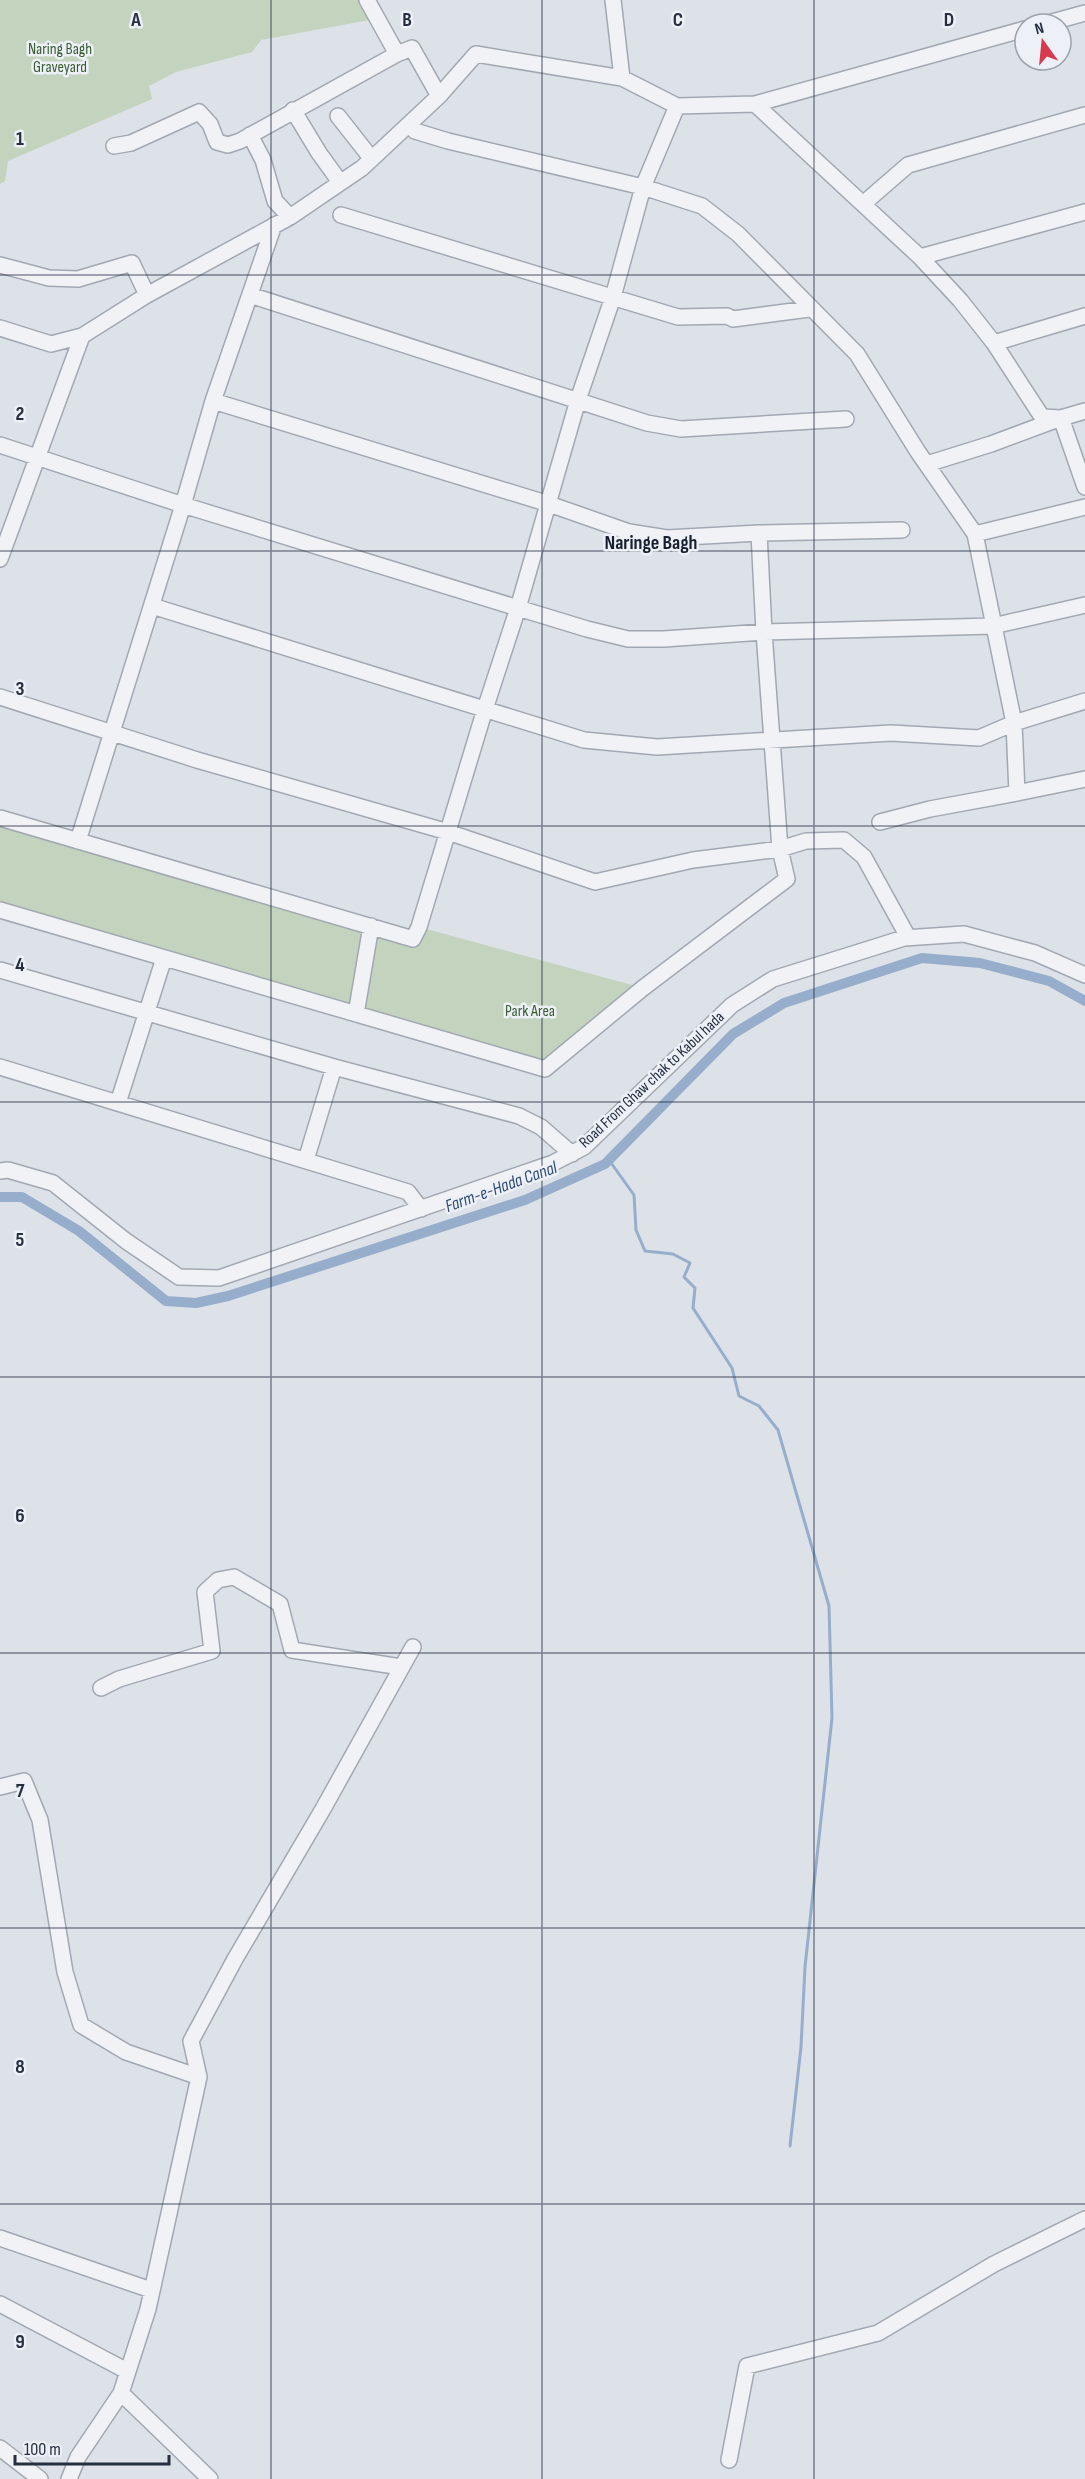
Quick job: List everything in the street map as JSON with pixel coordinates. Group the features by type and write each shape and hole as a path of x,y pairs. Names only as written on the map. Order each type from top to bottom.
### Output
{"street":[{"path":"367,0 398,54"},
{"path":"613,0 622,78"},
{"path":"0,328 51,344 82,336 147,295 290,217 362,168 439,96 476,54 622,78 677,106 755,104 1013,32"},
{"path":"114,146 131,143 199,112 210,124 217,142 228,145 412,48 439,96"},
{"path":"755,104 920,257 960,300 994,343 1042,417 1060,418"},
{"path":"0,818 413,939 419,927 518,608 578,400 613,297 643,187 677,106"},
{"path":"293,110 340,182"},
{"path":"862,204 908,165 1085,115"},
{"path":"338,116 371,158"},
{"path":"409,124 415,131 448,141 643,187 702,206 738,234 809,309 857,354 975,534 1014,723 1017,793"},
{"path":"249,135 263,160 275,201 290,217"},
{"path":"920,257 1085,212"},
{"path":"341,215 678,317 727,316 733,319 809,309"},
{"path":"78,841 183,505 213,401 274,225"},
{"path":"0,265 49,279 78,279 132,263 147,295"},
{"path":"250,294 647,423 681,429 846,419"},
{"path":"994,343 1085,316"},
{"path":"0,558 82,336"},
{"path":"213,401 549,504 629,532 667,538 759,533 902,530"},
{"path":"927,464 1085,411"},
{"path":"1060,418 1085,487"},
{"path":"0,445 183,505 587,629 628,639 664,639 764,632 993,626 1085,605"},
{"path":"975,534 1085,507"},
{"path":"0,910 545,1069 644,988 787,879 780,849 759,533"},
{"path":"152,606 584,740 657,747 891,732 979,738 1014,723 1085,701"},
{"path":"0,697 112,734 448,832 594,882 693,860 780,849 806,842 844,840 864,857 908,937"},
{"path":"880,822 930,809 1085,779"},
{"path":"356,1014 371,926"},
{"name":"Road From Ghaw chak to Kabul hada","path":"0,1171 8,1170 53,1183 126,1241 179,1277 219,1278 553,1163 572,1154 584,1147 732,1005 773,979 908,937 964,934 1035,953 1085,975"},
{"path":"118,1103 164,958"},
{"path":"0,969 333,1067 519,1116 541,1127 572,1154"},
{"path":"0,1067 408,1192 421,1209"},
{"path":"306,1160 333,1067"},
{"path":"101,1688 119,1679 212,1651 205,1592 218,1580 234,1577 280,1604 292,1650 401,1667"},
{"path":"69,2479 78,2457 121,2393 148,2309 199,2077 191,2041 235,1959 323,1809 413,1647"},
{"path":"0,1787 24,1781 40,1820 64,1972 81,2025 126,2052 199,2077"},
{"path":"729,2460 747,2366 878,2333 994,2264 1085,2219"},
{"path":"0,2238 151,2290"},
{"path":"0,2304 127,2371"},
{"path":"121,2393 210,2479"},
{"path":"0,2448 40,2479"}],"green space":[{"name":"Naring Bagh Graveyard","path":"0,0 358,0 369,12 369,20 261,40 252,52 176,72 149,86 152,99 8,161 5,181 0,184"},
{"name":"Park Area","path":"0,818 412,939 419,927 643,988 545,1069 0,910"}],"waterway":[{"name":"Farm-e-Hada Canal","path":"0,1197 22,1197 79,1231 166,1301 196,1303 228,1296 525,1200 605,1164 733,1034 784,1003 922,958 980,963 1049,981 1085,1001"},
{"path":"609,1160 634,1195 636,1230 645,1251 673,1254 690,1263 684,1277 695,1288 693,1308 732,1368 739,1396 759,1406 778,1430 829,1606 832,1718 805,1967 801,2047 790,2146"}],"district":[{"name":"Naringe Bagh","path":"651,543"}]}
